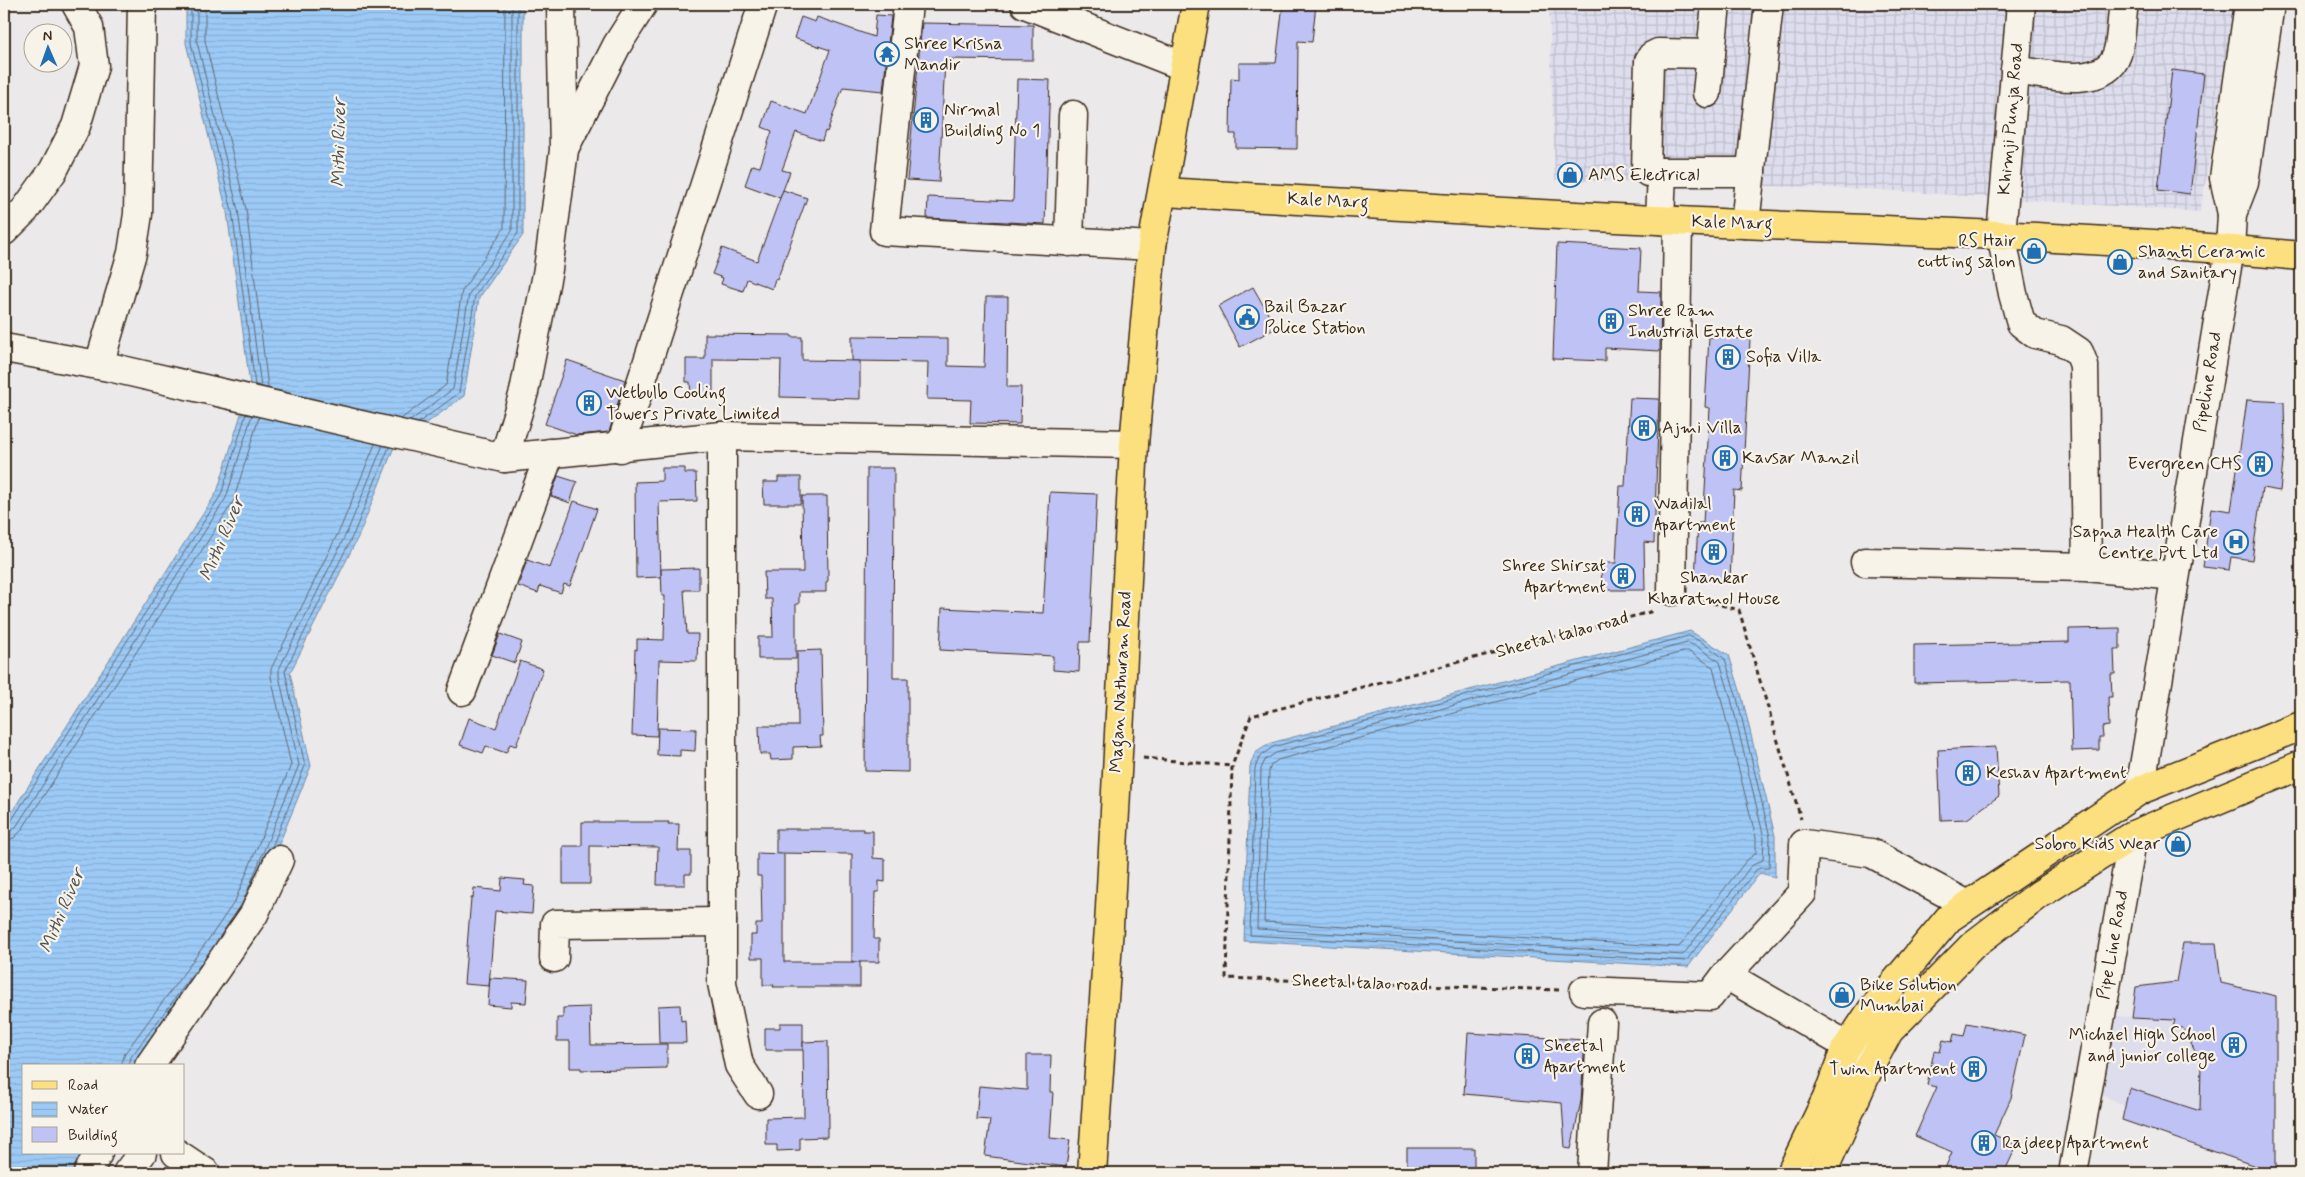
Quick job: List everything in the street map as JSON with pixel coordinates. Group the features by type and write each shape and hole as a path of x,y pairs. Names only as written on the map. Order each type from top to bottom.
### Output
{"main road":[{"name":"Magan Nathuram Road","path":"1092,1173 1109,928 1134,444 1152,246 1163,192 1183,66 1196,4"},
{"name":"Kale Marg","path":"1163,192 1669,221 2001,234 2230,249 2301,256"},
{"path":"1791,1173 1848,1046 1871,1011 1949,918 2140,790 2301,726"},
{"path":"1822,1173 1875,1057 1889,1031 1973,945 2040,894 2133,835 2301,765"}],"street":[{"path":"4,231 24,210 54,171 76,126 94,66 89,28 76,4"},
{"path":"104,366 132,253 138,214 142,4"},
{"path":"504,458 524,392 548,269 564,150 561,4"},
{"path":"564,150 616,45 643,4"},
{"path":"620,448 763,4"},
{"path":"908,4 884,231 1152,246"},
{"path":"1025,4 1183,66"},
{"path":"1707,92 1716,4"},
{"path":"1745,224 1769,4"},
{"name":"Khimji Punja Road","path":"2021,4 2001,234 2013,294 2022,323 2036,334 2061,340 2079,352 2084,366 2087,567"},
{"path":"2015,70 2089,77 2107,69 2117,54 2124,4"},
{"path":"2242,124 2249,4"},
{"name":"Pipeline Road","path":"2140,790 2230,249 2232,214 2244,183 2242,124 2270,4"},
{"path":"1711,54 1658,53 1652,56 1649,61 1645,165 1648,172 1751,172"},
{"path":"1068,242 1073,115"},
{"path":"1662,172 1669,221 1672,591"},
{"path":"4,348 104,366 504,458 620,448 722,436 1134,444"},
{"path":"722,436 722,983 739,1065 758,1094"},
{"path":"462,692 550,453"},
{"path":"1865,562 2087,567 2175,576"},
{"name":"Pipe Line Road","path":"2073,1173 2133,835"},
{"path":"1584,991 1710,996 1726,975 1802,893 1804,844 1871,854 1968,905"},
{"path":"150,1064 254,914 279,860"},
{"path":"554,958 555,924 722,922"},
{"path":"1726,975 1848,1046 1875,1057"},
{"path":"1592,1173 1602,1023"},
{"path":"128,1173 141,1154"},
{"path":"178,1154 206,1173"}],"path":[{"name":"Sheetal talao road","path":"1584,991 1226,978 1232,766 1251,716 1650,612 1672,591"},
{"path":"1672,591 1739,610 1804,827 1804,844"},
{"path":"1118,756 1232,766"}],"shaded area":[{"path":"1549,4 2237,4 2200,212 1867,189 1555,180"},
{"path":"2117,1016 2175,1020 2173,1027 2183,1028 2201,1063 2200,1111 2129,1088 2125,1106 2103,1095"}],"water":[{"name":"Mithi River","path":"186,4 523,4 523,235 479,298 464,396 394,447 359,535 290,673 311,766 252,910 140,1064 22,1064 22,1154 87,1154 78,1173 4,1173 4,824 217,492 250,385 227,212 186,43"},
{"path":"1690,631 1729,655 1742,697 1775,836 1775,877 1760,873 1688,967 1244,941 1250,766 1255,753 1271,743"}],"building":[{"path":"1283,4 1316,4 1312,42 1298,41 1297,149 1236,148 1236,134 1230,134 1231,78 1239,79 1239,63 1276,63"},
{"path":"876,15 891,16 883,91 843,87 822,141 796,132 782,170 790,172 780,198 745,185 752,165 760,167 772,131 762,127 771,101 807,114 830,50 794,38 801,17 815,22 817,17 874,37"},
{"name":"Nirmal Building No 1","path":"922,23 1033,25 1033,60 945,59 939,182 907,180"},
{"path":"2172,70 2204,74 2190,194 2158,190"},
{"path":"1017,79 1050,80 1045,224 927,218 928,197 1013,201"},
{"path":"783,190 807,198 772,289 747,279 743,291 721,284 723,278 712,274 722,248 757,261"},
{"name":"Shree Ram Industrial Estate","path":"1557,244 1641,248 1639,291 1661,292 1660,351 1605,348 1605,361 1553,359"},
{"name":"Bail Bazar Police Station","path":"1253,287 1276,328 1240,347 1218,306"},
{"path":"986,297 1008,297 1007,387 1021,387 1020,424 970,423 971,400 927,399 928,362 852,361 852,336 938,337 938,339 948,339 948,366 984,367"},
{"path":"705,334 791,335 792,337 802,337 802,360 860,361 860,399 780,397 781,360 713,359 713,397 691,397 690,382 686,382 686,359 705,359"},
{"path":"1709,337 1750,339 1742,491 1734,490 1730,581 1695,579 1698,523 1703,523 1710,408 1705,407"},
{"name":"Wetbulb Cooling Towers Private Limited","path":"567,360 625,380 609,432 577,435 545,424"},
{"path":"1630,398 1659,399 1654,543 1644,542 1645,590 1602,590 1601,563 1616,563 1620,486 1625,486"},
{"path":"2247,400 2284,402 2285,444 2280,491 2262,488 2252,560 2231,557 2229,570 2203,567 2211,508 2231,511"},
{"path":"662,468 685,468 685,473 696,473 697,501 659,502 661,577 636,578 635,482 662,481"},
{"path":"867,468 894,468 893,678 908,678 908,772 865,771"},
{"path":"558,476 577,482 570,503 551,496"},
{"path":"778,477 801,477 801,504 764,504 763,482 778,482"},
{"path":"1050,492 1097,494 1090,642 1080,642 1079,672 1053,670 1053,656 940,650 942,608 1043,613"},
{"path":"802,496 827,496 828,581 826,582 826,592 799,592 799,604 796,604 796,659 758,659 758,637 773,637 772,599 765,599 764,572 803,572"},
{"path":"574,501 597,509 570,586 564,584 561,593 540,586 538,593 518,586 527,560 550,568"},
{"path":"699,568 699,590 684,590 687,634 698,634 697,661 659,660 657,736 632,735 637,639 664,640 665,596 662,596 661,569"},
{"path":"2120,628 2120,649 2114,649 2115,674 2111,674 2112,697 2108,697 2109,726 2102,727 2103,737 2099,737 2099,750 2072,751 2070,680 1914,683 1914,645 2069,642 2069,629"},
{"path":"500,634 522,642 515,663 492,655"},
{"path":"821,650 823,736 820,736 821,746 793,747 793,759 771,760 770,754 760,754 759,726 798,726 797,651"},
{"path":"520,661 543,669 516,746 510,744 506,753 486,746 483,753 460,745 469,718 496,728"},
{"path":"658,728 696,729 695,751 680,750 680,756 657,755"},
{"name":"Keshav Apartment","path":"1996,747 1999,796 1967,819 1941,820 1938,750"},
{"path":"582,822 669,822 668,824 679,824 678,851 691,851 691,874 685,874 685,885 657,885 658,847 590,846 590,884 563,884 563,846 582,846"},
{"path":"776,829 863,829 863,831 873,831 873,858 885,859 885,882 879,881 879,892 875,892 874,939 879,939 879,962 852,962 852,854 776,853"},
{"path":"757,853 784,854 784,962 860,962 860,987 773,987 774,985 763,985 763,958 751,958 751,935 756,935 756,924 762,924 761,876 757,876"},
{"path":"502,878 525,880 524,885 534,886 532,914 495,911 489,986 464,984 471,898 473,898 474,888 501,891"},
{"name":"Michael High School and junior college","path":"2183,943 2216,943 2221,983 2276,996 2276,1173 2122,1120 2129,1088 2200,1111 2201,1063 2183,1028 2173,1027 2175,1020 2132,1018 2136,987 2176,982"},
{"path":"490,978 528,980 526,1003 511,1002 511,1007 488,1005"},
{"path":"680,1005 681,1021 685,1020 686,1043 659,1043 658,1006"},
{"path":"590,1007 591,1045 667,1044 667,1068 581,1070 581,1068 570,1068 570,1041 557,1041 557,1018 563,1018 563,1008"},
{"path":"780,1023 803,1023 803,1050 765,1050 765,1028 780,1028"},
{"path":"1967,1023 2025,1035 2011,1098 1994,1135 2017,1145 2004,1173 1943,1173 1952,1152 1915,1136 1937,1087 1927,1085 1934,1051 1940,1052 1943,1040 1952,1042 1954,1034 1964,1036"},
{"name":"Sheetal Apartment","path":"1468,1033 1585,1040 1581,1101 1571,1149 1565,1148 1562,1103 1464,1094"},
{"path":"828,1041 829,1127 827,1127 827,1137 800,1138 800,1150 777,1151 777,1145 766,1145 766,1118 804,1117 803,1042"},
{"path":"1027,1055 1051,1055 1050,1092 1053,1092 1050,1138 1070,1140 1066,1167 985,1156 990,1120 976,1119 979,1086 1027,1090"},
{"path":"1407,1148 1474,1148 1474,1173 1407,1173"}],"place":[{"name":"Shree Krisna Mandir","path":"887,54"},
{"name":"Nirmal Building No 1","path":"926,120"},
{"name":"AMS Electrical","path":"1570,175"},
{"name":"RS Hair cutting salon","path":"2034,251"},
{"name":"Shanti Ceramic and Sanitary","path":"2120,262"},
{"name":"Bail Bazar Police Station","path":"1247,317"},
{"name":"Shree Ram Industrial Estate","path":"1611,321"},
{"name":"Sofia Villa","path":"1728,357"},
{"name":"Wetbulb Cooling Towers Private Limited","path":"589,403"},
{"name":"Ajmi Villa","path":"1644,428"},
{"name":"Kavsar Manzil","path":"1725,458"},
{"name":"Evergreen CHS","path":"2260,464"},
{"name":"Wadilal Apartment","path":"1637,514"},
{"name":"Sapna Health Care Centre Pvt Ltd","path":"2236,542"},
{"name":"Shankar Kharatmol House","path":"1714,552"},
{"name":"Shree Shirsat Apartment","path":"1623,576"},
{"name":"Keshav Apartment","path":"1968,773"},
{"name":"Sobro Kids Wear","path":"2178,844"},
{"name":"Bike Solution Mumbai","path":"1842,995"},
{"name":"Michael High School and junior college","path":"2234,1045"},
{"name":"Sheetal Apartment","path":"1527,1056"},
{"name":"Twin Apartment","path":"1974,1069"},
{"name":"Rajdeep Apartment","path":"1984,1143"}]}
